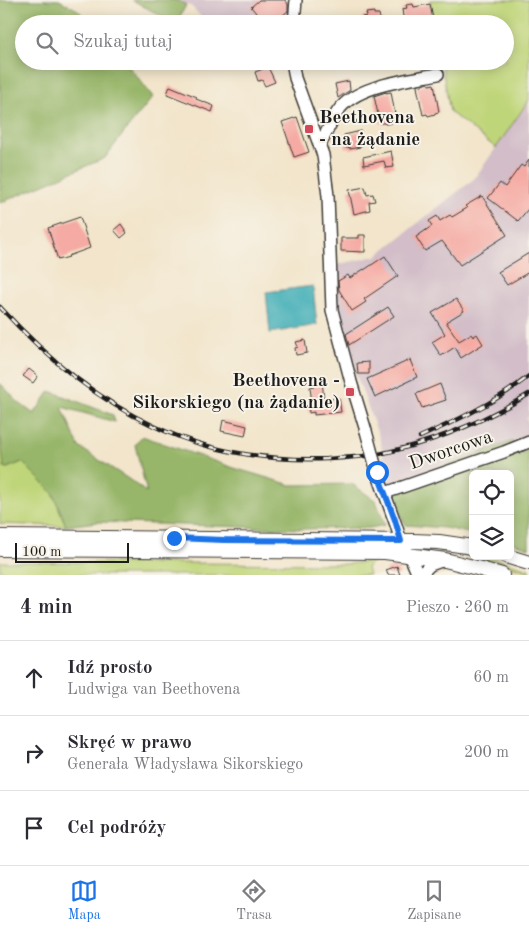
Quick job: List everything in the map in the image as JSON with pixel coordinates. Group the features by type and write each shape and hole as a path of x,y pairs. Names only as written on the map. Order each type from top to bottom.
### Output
{"main road":[{"path":"0,537 401,541 439,542 469,546"},
{"path":"0,549 385,552 445,560 502,575"},
{"path":"514,558 529,563"}],"street":[{"path":"295,15 296,0"},
{"path":"294,70 322,155 328,196 332,310 377,472 401,541 418,575"},
{"path":"320,145 339,110 357,94 374,88 438,74"},
{"name":"Dworcowa","path":"385,493 529,442"},
{"path":"422,575 430,565 445,560"}],"shaded area":[{"path":"177,0 291,0 290,15 200,15 192,7"},
{"path":"529,100 529,417 526,418 529,424 529,436 387,484 381,442 342,337 334,283 335,265 376,256 475,178"}],"green space":[{"path":"0,0 59,0 78,10 82,15 15,15 15,70 132,70 153,97 105,158 0,203"},
{"path":"132,0 177,0 186,5 181,15 160,15"},
{"path":"430,0 529,0 529,100 496,148 450,112 443,70 514,70 514,15 432,15"},
{"path":"0,383 19,403 34,414 50,391 113,415 115,422 62,407 79,447 147,493 135,445 142,436 234,468 291,485 352,484 376,501 385,525 370,528 300,529 97,522 66,526 53,493 22,462 7,468 4,467 0,437"},
{"path":"0,437 7,468 22,462 53,493 66,526 0,524"},
{"path":"513,441 519,455 529,450 529,548 514,543 514,470 469,470 469,533 445,528 406,525 389,486"},
{"path":"421,546 469,552 469,557 448,553 420,549"},
{"path":"484,560 499,560 529,569 529,572"},
{"path":"373,561 367,568 369,575 17,575 0,570 0,562 348,564"}],"water":[{"path":"313,286 317,325 270,333 266,292"}],"building":[{"path":"259,0 285,0 288,4 288,11 283,15 258,15 251,7"},
{"path":"413,4 414,7 430,4 432,15 403,15 402,9 407,8 406,5"},
{"path":"374,12 374,14 379,15 367,15 366,13"},
{"path":"269,70 275,82 265,86 262,80 258,81 255,72"},
{"path":"349,81 350,90 338,98 335,84"},
{"path":"428,83 429,85 434,84 439,112 428,116 427,114 423,115 417,87"},
{"path":"170,86 214,106 212,112 167,94"},
{"path":"391,92 396,120 385,124 380,123 374,96"},
{"path":"297,117 309,152 294,157 282,122"},
{"path":"361,131 363,145 350,149 350,147 346,148 344,135"},
{"path":"391,151 394,167 386,168 384,161 364,165 363,157"},
{"path":"529,160 529,208 518,221 488,198 500,183 505,187 521,165 524,167"},
{"path":"365,187 367,195 373,194 375,201 369,202 370,210 354,214 349,190"},
{"path":"482,196 507,235 460,265 442,241 425,251 416,237 432,226 429,221 437,216 440,221 450,215 452,217 467,208 465,206"},
{"path":"80,217 90,248 58,260 48,228"},
{"path":"121,224 127,233 121,238 114,230"},
{"path":"359,235 365,235 365,252 341,251 341,238 359,238"},
{"path":"529,253 529,272 507,285 498,272"},
{"path":"385,256 398,276 364,299 366,302 352,311 339,290 338,281 348,275 350,278"},
{"path":"456,299 464,311 446,322 459,341 471,334 473,337 477,334 483,344 461,358 455,347 441,356 432,342 445,334 432,313"},
{"path":"388,307 394,316 349,345 346,334"},
{"path":"305,340 307,353 296,355 295,348 298,347 296,342"},
{"path":"410,360 417,377 375,397 367,379"},
{"path":"369,362 369,374 358,374 357,363"},
{"path":"29,369 38,376 33,383 23,376"},
{"path":"322,380 324,400 339,398 341,412 314,415 314,412 309,413 308,403 312,403 310,387 314,386 313,381"},
{"path":"440,384 446,400 422,408 416,394"},
{"path":"223,420 247,426 245,436 221,431"},
{"path":"397,566 400,575 388,575 386,570"}],"railway":[{"path":"0,307 52,358 111,403 174,435 238,453 305,459 346,458 379,454 438,438 494,414 529,394"},
{"path":"420,437 490,402 529,376"}],"place":[{"name":"Beethovena - na żądanie","path":"309,129"},
{"name":"Beethovena - Sikorskiego (na żądanie)","path":"350,392"}],"route":[{"path":"174,538 401,541 377,472"}]}
